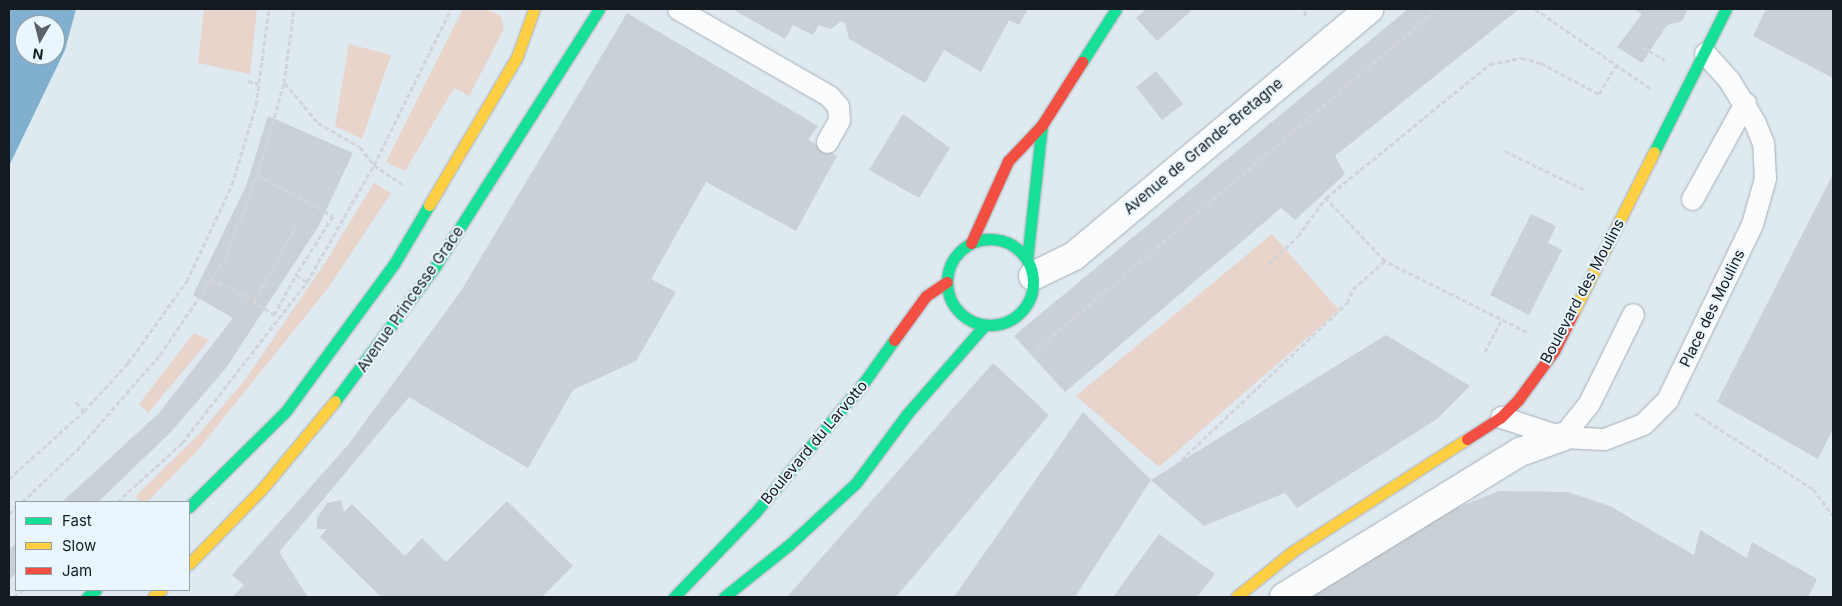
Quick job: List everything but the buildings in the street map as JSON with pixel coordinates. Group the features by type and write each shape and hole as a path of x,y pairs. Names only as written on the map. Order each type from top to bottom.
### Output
{"street":[{"path":"190,507 286,411 394,264 517,57 534,9"},
{"path":"971,243 1008,161 1042,125 1116,9"},
{"name":"Avenue de Grande-Bretagne","path":"1030,268 1074,256 1369,9"},
{"name":"Boulevard des Moulins","path":"1238,595 1293,551 1501,417 1554,351 1726,9"},
{"name":"Avenue Princesse Grace","path":"190,563 262,489 361,369 436,264 593,13"},
{"path":"1030,268 1017,248 1002,241 971,243 958,252 947,282 958,310 985,325 1005,323 1021,312 1031,295 1030,268 1042,125"},
{"name":"Boulevard du Larvotto","path":"674,597 754,514 850,400 926,296 947,282"},
{"path":"724,597 789,545 856,482 907,414 985,325"},
{"path":"1284,597 1513,457 1562,436"}],"lane":[{"path":"678,9 829,96 838,106 839,120 827,142"},
{"name":"Place des Moulins","path":"1501,417 1562,436 1583,440 1622,436 1643,424 1667,400 1741,248 1763,193 1763,142 1745,103 1705,53"},
{"path":"1692,199 1745,103"},
{"path":"1562,436 1589,403 1633,314"}],"path":[{"path":"9,479 84,411 128,363 187,281 232,185 260,84 269,9"},
{"path":"23,501 77,450 160,355 225,259 258,175 284,83 292,9"},
{"path":"119,501 182,443 307,282 374,166 451,9"},
{"path":"1305,9 1305,16"},
{"path":"1036,350 1437,9"},
{"path":"1535,9 1616,66 1678,103"},
{"path":"1269,264 1298,236 1326,198 1490,64 1522,58 1541,63 1599,94 1616,66"},
{"path":"248,81 260,84"},
{"path":"284,83 318,123 360,147 374,166 402,184"},
{"path":"1505,151 1585,190"},
{"path":"211,280 254,301 274,315 296,275 333,216 258,175"},
{"path":"1326,198 1385,261 1502,318 1554,351"},
{"path":"254,301 297,225"},
{"path":"1176,465 1347,304 1354,289 1385,261"},
{"path":"296,275 307,282"},
{"path":"1485,352 1502,318"},
{"path":"1667,400 1705,419 1814,489 1833,516"},
{"path":"76,402 84,411"}],"shaded area":[{"path":"204,9 257,9 250,74 198,63"},
{"path":"463,9 486,9 501,16 504,29 469,96 454,88 405,171 386,162"},
{"path":"349,44 391,55 362,139 335,126"},
{"path":"374,183 391,193 328,288 196,452 148,501 139,501 136,496 199,434 245,380 327,260"},
{"path":"1272,234 1339,310 1159,467 1076,396"},
{"path":"194,333 209,340 148,413 139,404"}],"water":[{"path":"9,9 76,9 65,50 65,15 15,15 15,65 58,65 9,166"}],"traffic: fast":[{"path":"335,401 436,265 599,9"},
{"path":"1082,62 1116,9"},
{"path":"1654,152 1726,9"},
{"path":"1027,260 1042,125"},
{"path":"190,506 286,411 394,264 429,205"},
{"path":"990,239 1006,243 1020,252 1029,266 1033,282 1029,298 1020,312 1006,321 990,325 974,321 960,312 951,298 947,282 951,266 960,252 974,243 990,239"},
{"path":"724,597 789,545 856,483 907,414 985,325"},
{"path":"674,597 754,514 862,385 894,340"},
{"path":"87,597 95,591"}],"traffic: slow":[{"path":"429,205 517,57 534,9"},
{"path":"1573,313 1654,152"},
{"path":"190,563 262,489 335,401"},
{"path":"1236,597 1293,551 1467,439"},
{"path":"153,597 160,591"}],"traffic: jam":[{"path":"971,243 1008,161 1042,125 1082,62"},
{"path":"894,340 926,296 947,282"},
{"path":"1467,439 1501,417 1518,400 1554,351 1573,313"}]}
